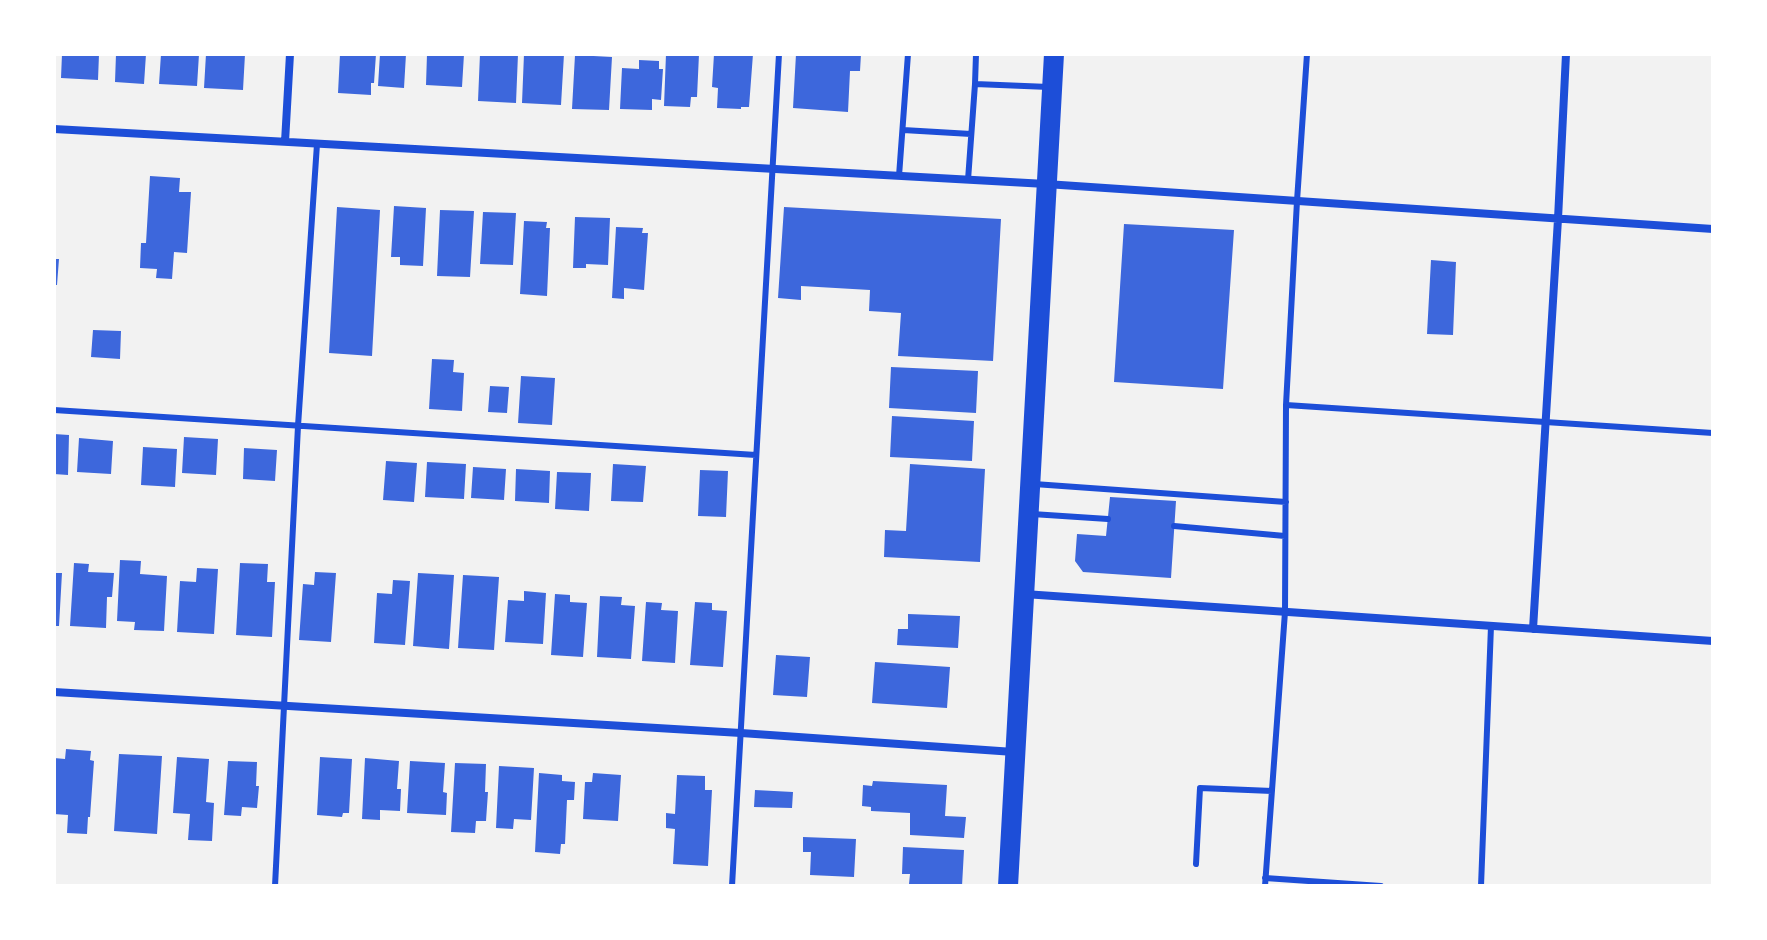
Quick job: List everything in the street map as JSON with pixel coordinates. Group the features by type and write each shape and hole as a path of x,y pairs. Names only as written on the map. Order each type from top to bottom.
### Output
{"main road":[{"path":"1008,886 1054,54"}],"street":[{"path":"285,142 290,54"},
{"path":"1533,629 1566,54"},
{"path":"54,129 1046,184 1713,229"},
{"path":"1023,594 1713,641"},
{"path":"54,692 1015,752"}],"lane":[{"path":"732,886 779,54"},
{"path":"899,176 908,54"},
{"path":"968,180 976,54"},
{"path":"1307,54 1286,405 1285,612 1265,882 1381,886"},
{"path":"975,84 1052,87"},
{"path":"903,130 971,134"},
{"path":"275,886 298,426 317,144"},
{"path":"1286,405 1713,433"},
{"path":"54,410 756,455"},
{"path":"1030,484 1286,502"},
{"path":"1028,514 1108,519"},
{"path":"1174,526 1285,536"},
{"path":"1481,886 1491,626"},
{"path":"1196,864 1200,788 1272,791"}],"building":[{"path":"62,54 99,54 98,80 61,78"},
{"path":"116,54 146,54 144,84 115,82"},
{"path":"161,54 199,54 197,86 159,84"},
{"path":"206,54 245,54 243,90 204,88"},
{"path":"340,54 376,54 371,95 338,93"},
{"path":"380,54 406,54 404,88 378,86"},
{"path":"427,54 464,54 462,87 426,85"},
{"path":"480,54 518,54 516,103 478,101"},
{"path":"524,54 564,54 561,105 522,103"},
{"path":"666,54 699,54 697,97 691,97 690,107 664,106"},
{"path":"714,54 753,54 749,107 717,108 718,88 712,87"},
{"path":"796,54 861,54 860,71 850,71 848,112 793,108"},
{"path":"575,55 612,57 609,110 572,109"},
{"path":"639,60 659,61 659,69 663,69 661,100 652,99 652,110 620,109 622,68 639,69"},
{"path":"150,176 180,178 179,192 191,192 187,253 174,252 172,279 156,278 157,269 140,268 141,243 146,243"},
{"path":"394,206 426,208 423,266 400,265 400,257 391,257"},
{"path":"337,207 380,210 372,356 329,353"},
{"path":"784,207 1001,219 993,361 898,356 901,313 869,311 870,290 801,286 801,300 778,298"},
{"path":"440,210 474,211 470,277 437,276"},
{"path":"483,212 516,213 513,265 480,264"},
{"path":"575,217 610,218 608,265 586,264 586,268 573,268"},
{"path":"524,221 547,222 546,228 550,228 547,296 520,294"},
{"path":"1124,224 1234,230 1223,389 1114,382"},
{"path":"616,227 643,228 642,233 648,233 644,290 624,288 624,299 612,298"},
{"path":"54,259 59,259 57,285 54,285"},
{"path":"1431,260 1456,262 1453,335 1427,334"},
{"path":"93,330 121,331 120,359 91,357"},
{"path":"432,359 454,360 453,372 464,373 462,411 429,409"},
{"path":"891,367 978,371 976,413 889,408"},
{"path":"521,376 555,378 552,425 518,423"},
{"path":"490,386 509,387 507,413 488,412"},
{"path":"892,416 974,421 972,461 890,457"},
{"path":"54,434 69,435 68,475 54,474"},
{"path":"184,437 218,439 216,475 182,473"},
{"path":"79,438 113,441 111,474 77,472"},
{"path":"143,447 177,449 175,487 141,485"},
{"path":"244,448 277,450 275,481 243,479"},
{"path":"386,461 417,463 414,502 383,500"},
{"path":"427,462 466,464 464,499 425,497"},
{"path":"613,464 646,466 643,502 611,501"},
{"path":"910,464 985,469 980,562 884,557 885,530 906,531"},
{"path":"473,467 506,469 504,500 471,498"},
{"path":"516,469 550,471 549,503 515,501"},
{"path":"700,470 728,471 726,517 698,516"},
{"path":"557,472 591,473 589,511 555,509"},
{"path":"1110,497 1176,501 1171,578 1083,572 1075,561 1077,534 1106,536"},
{"path":"120,560 141,561 140,574 167,576 164,631 134,630 135,622 117,621"},
{"path":"74,563 89,564 88,572 114,573 112,597 107,597 106,628 70,626"},
{"path":"240,563 268,564 267,582 275,582 272,637 236,635"},
{"path":"197,568 218,569 214,634 177,632 180,581 196,582"},
{"path":"315,572 336,573 331,642 299,640 303,584 314,585"},
{"path":"54,573 62,573 59,626 54,626"},
{"path":"418,573 454,575 449,649 413,646"},
{"path":"463,575 499,577 494,650 458,648"},
{"path":"393,580 410,581 405,645 374,643 377,593 392,594"},
{"path":"524,591 546,593 543,644 505,642 508,600 524,601"},
{"path":"555,594 570,595 570,602 587,603 583,657 551,655"},
{"path":"600,596 622,597 621,605 635,606 631,659 597,657"},
{"path":"646,602 662,603 661,610 678,611 675,663 642,661"},
{"path":"695,602 712,603 712,610 727,611 723,667 690,665"},
{"path":"908,614 960,616 958,648 897,645 898,629 908,629"},
{"path":"776,655 810,657 807,697 773,695"},
{"path":"875,662 950,667 947,708 872,703"},
{"path":"66,749 91,751 90,760 94,761 87,834 67,833 68,815 54,814 54,758 65,759"},
{"path":"119,754 162,756 157,834 114,831"},
{"path":"177,757 209,759 206,802 214,803 212,841 188,840 190,814 173,813"},
{"path":"320,757 352,759 349,813 343,813 342,817 317,815"},
{"path":"365,758 399,761 397,789 401,789 400,811 380,810 380,820 362,819"},
{"path":"228,761 257,762 257,808 242,807 241,816 224,815"},
{"path":"410,761 445,763 443,792 447,793 446,815 407,813"},
{"path":"455,763 486,764 486,821 476,821 475,833 451,832"},
{"path":"499,766 534,768 531,820 514,819 513,829 496,828"},
{"path":"539,773 562,775 562,781 575,782 574,800 567,800 565,844 561,844 560,854 535,852"},
{"path":"593,773 621,775 618,821 583,819 585,782 592,782"},
{"path":"677,775 705,776 705,790 712,790 708,866 673,864 675,829 666,828 666,813 675,814"},
{"path":"873,781 947,785 945,816 966,817 964,838 910,835 910,813 871,811 871,807 862,806 863,785 872,786"},
{"path":"755,790 793,792 792,808 754,807"},
{"path":"803,837 856,839 854,877 810,875 811,852 803,852"},
{"path":"903,847 964,850 962,886 909,884 910,874 902,874"}]}
